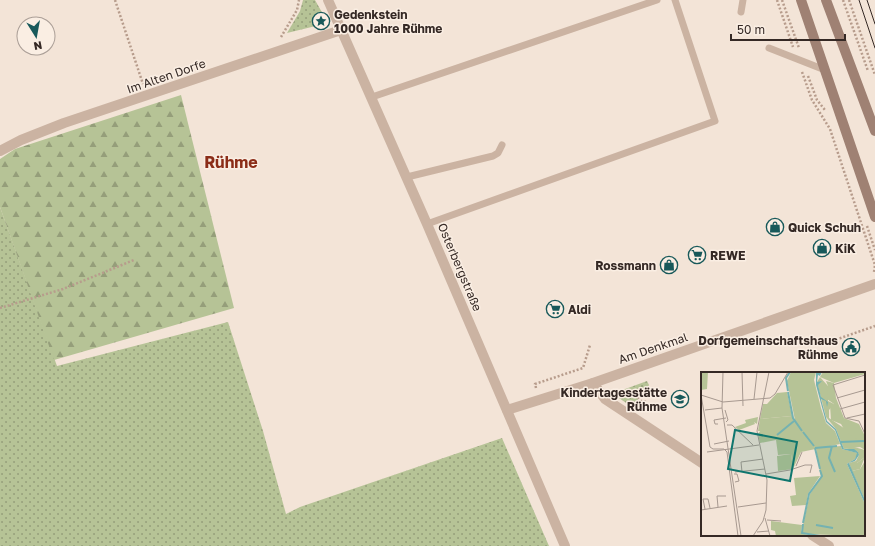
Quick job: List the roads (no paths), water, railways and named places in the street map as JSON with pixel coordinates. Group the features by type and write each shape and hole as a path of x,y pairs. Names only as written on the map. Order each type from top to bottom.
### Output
{"main road":[{"path":"801,0 875,217"},
{"path":"826,0 875,131"}],"street":[{"name":"Osterbergstraße","path":"328,0 407,177 565,546"},
{"name":"Im Alten Dorfe","path":"0,151 21,140 64,123 342,30"},
{"name":"Am Denkmal","path":"507,410 593,383 875,284"},
{"path":"593,383 605,399 701,462"},
{"path":"814,536 829,546"}],"lane":[{"path":"372,97 657,0"},
{"path":"427,224 715,121 675,0"},
{"path":"741,12 743,0"},
{"path":"769,48 825,70"},
{"path":"407,177 493,156 498,153 502,145"}],"tram line":[{"path":"859,0 875,48"},
{"path":"867,0 875,24"}],"place":[{"name":"Gedenkstein 1000 Jahre Rühme","path":"321,21"},
{"name":"Quick Schuh","path":"775,227"},
{"name":"KiK","path":"822,248"},
{"name":"REWE","path":"697,255"},
{"name":"Rossmann","path":"669,265"},
{"name":"Aldi","path":"555,309"},
{"name":"Dorfgemeinschaftshaus Rühme","path":"851,347"},
{"name":"Kindertagesstätte Rühme","path":"680,399"}],"district":[{"name":"Rühme","path":"231,162"}]}
